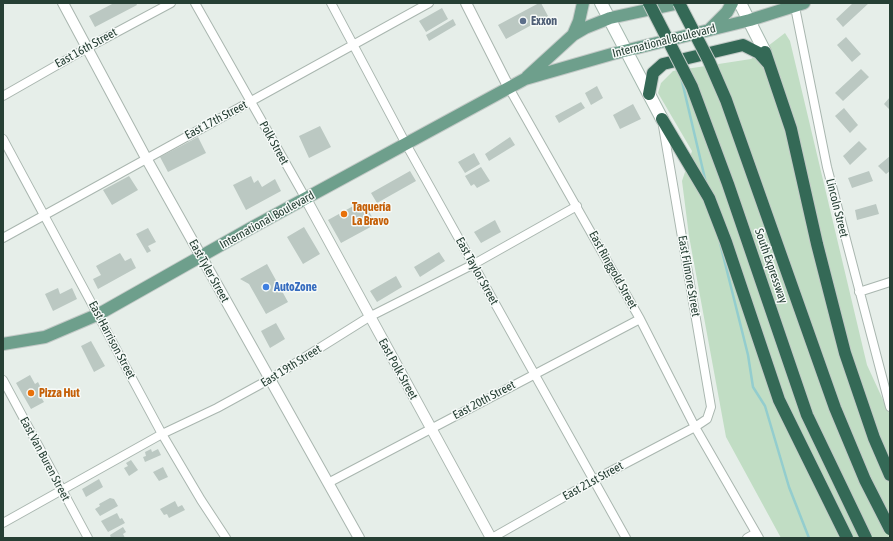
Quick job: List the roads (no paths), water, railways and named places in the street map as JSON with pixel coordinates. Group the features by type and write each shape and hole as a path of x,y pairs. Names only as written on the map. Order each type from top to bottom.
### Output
{"highway":[{"name":"South Expressway","path":"649,3 692,87 726,176 808,415 866,538"},
{"name":"South Expressway","path":"680,3 726,100 835,408 865,480 890,529"},
{"path":"649,94 653,73 663,64 743,46 762,52 769,64 791,129 817,244 845,353 874,438 890,475"},
{"path":"662,119 709,198 779,400 847,538"}],"main road":[{"path":"572,35 579,21 583,3"},
{"path":"601,3 662,119"},
{"name":"International Boulevard","path":"525,79 572,35 610,18 680,3"},
{"path":"709,30 727,12 732,3"},
{"path":"740,3 750,20 762,52"},
{"name":"International Boulevard","path":"3,344 46,337 99,314 251,228 525,79 626,50 750,20 800,5"}],"street":[{"name":"East Tyler Street","path":"63,3 146,158 359,538"},
{"name":"East 16th Street","path":"3,96 170,3"},
{"name":"Polk Street","path":"195,3 306,199"},
{"name":"East Taylor Street","path":"330,3 406,144 626,538"},
{"name":"East 17th Street","path":"3,238 44,214 429,3"},
{"name":"East Ringgold Street","path":"466,3 509,88 640,319 695,427 758,535"},
{"name":"Lincoln Street","path":"800,5 827,167 890,405"},
{"name":"East Filmore Street","path":"662,119 711,407 707,419 695,427"},
{"name":"East Harrison Street","path":"3,139 99,314 162,434 201,500 226,538"},
{"name":"East Polk Street","path":"306,199 430,429 491,538"},
{"name":"East 19th Street","path":"3,523 61,489 162,434 217,408 270,379 370,316 474,264 577,206"},
{"path":"859,292 890,282"},
{"name":"East 20th Street","path":"328,483 534,373 640,319"},
{"name":"East Van Buren Street","path":"3,381 88,538"},
{"name":"East 21st Street","path":"491,538 594,480 695,427"},
{"path":"746,538 758,535"}],"waterway":[{"path":"681,77 706,183"},
{"path":"720,243 748,355 753,387 765,406 789,487 809,538"}],"place":[{"name":"Exxon","path":"523,21"},
{"name":"Taquería La Bravo","path":"344,214"},
{"name":"AutoZone","path":"266,287"},
{"name":"Pizza Hut","path":"31,393"}]}
